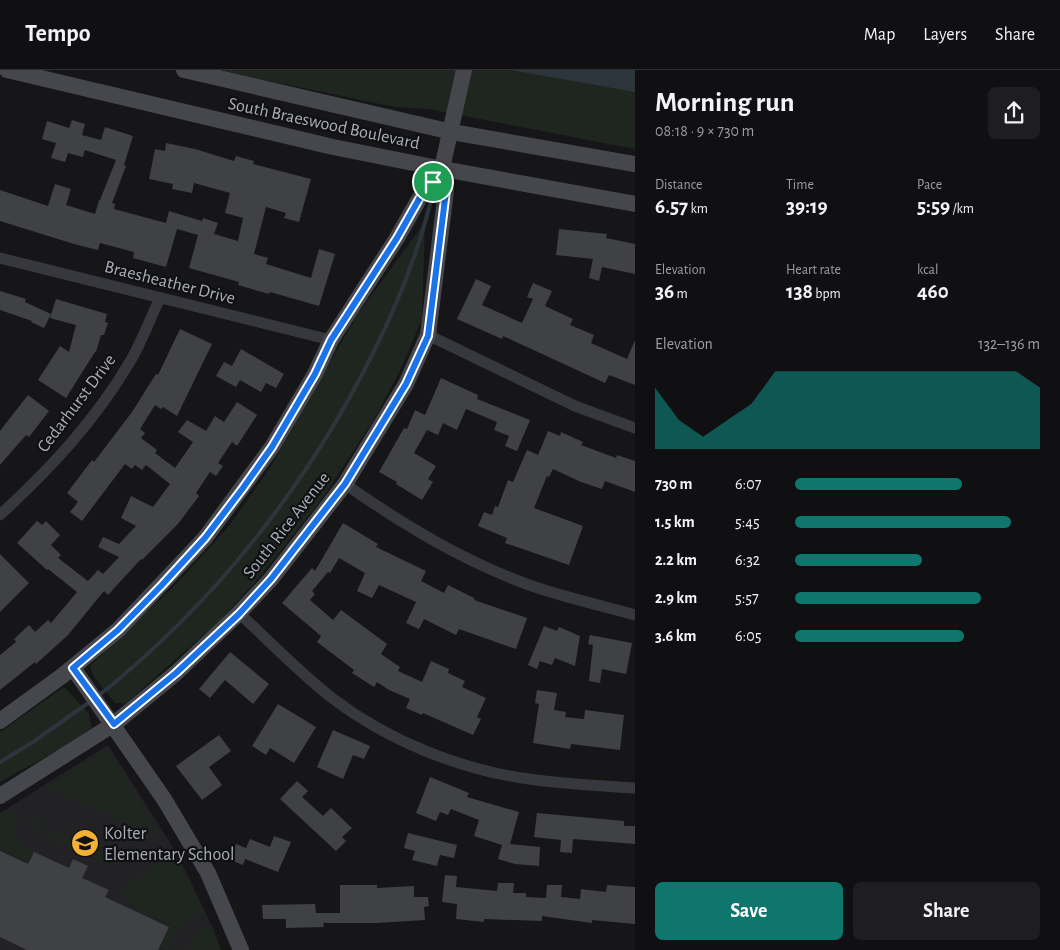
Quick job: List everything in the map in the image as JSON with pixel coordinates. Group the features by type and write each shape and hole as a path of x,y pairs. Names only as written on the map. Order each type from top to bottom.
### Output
{"street":[{"name":"South Braeswood Boulevard","path":"6,70 51,75 441,173 635,204"},
{"name":"South Braeswood Boulevard","path":"184,70 452,132 635,164"},
{"name":"South Rice Avenue","path":"0,796 114,724 176,673 239,614 271,579 345,484 406,384 428,336 446,191 441,173 452,132 464,70"},
{"path":"0,721 73,668 118,630 205,538 272,447 315,374 331,340 397,238 427,185 441,173"},
{"name":"Braesheather Drive","path":"0,258 331,340"},
{"name":"Cedarhurst Drive","path":"0,515 40,478 73,442 105,401 131,359 160,298"},
{"path":"428,336 575,406 635,428"},
{"path":"345,484 433,542 466,559 531,586 635,615"},
{"path":"239,614 310,680 333,698 375,726 405,741 459,762 507,775 571,784 635,788"},
{"path":"73,668 114,724 164,799 208,873 241,950"}],"shaded area":[{"path":"215,70 635,70 635,149 428,109 395,107"},
{"path":"511,70 635,70 635,92"},
{"path":"425,222 422,319 400,371 373,421 322,499 258,579 217,623 126,703 115,703 94,677 90,666 177,583 229,526 270,468 357,315"},
{"path":"64,687 89,714 92,728 64,747 0,782 0,732"},
{"name":"Kolter Elementary School","path":"108,745 176,852 212,926 221,950 0,950 0,813"},
{"path":"107,749 162,838 46,787"},
{"path":"9,811 18,815 14,838 30,849 28,861 0,849 0,815"},
{"path":"44,816 48,817 38,826 45,829 42,835 34,827 36,820"},
{"path":"49,831 99,853 110,846 114,848 120,859 116,864 108,865 46,837"},
{"path":"176,852 205,912 183,921 167,950 161,949 170,925 129,906 120,890 155,868 157,863"},
{"path":"212,926 221,950 187,950 193,936"}],"building":[{"path":"72,120 85,124 82,135 101,140 105,127 133,136 124,165 126,166 112,203 115,204 114,209 166,223 169,211 202,221 203,218 218,223 214,234 238,241 243,218 225,213 230,193 194,183 192,193 172,189 173,184 149,179 155,149 165,151 166,143 195,149 234,161 236,156 254,161 253,164 311,179 299,222 284,218 286,213 266,207 254,254 268,258 266,264 311,278 319,249 335,254 319,306 238,285 239,282 189,268 198,235 177,229 166,267 133,258 134,252 100,243 98,250 0,221 0,190 48,206 55,184 71,189 66,205 95,214 116,160 85,150 83,157 68,153 65,162 51,158 56,143 42,139 47,121 69,128"},
{"path":"559,229 607,234 606,238 635,244 635,274 602,267 599,281 589,278 593,259 556,255"},
{"path":"476,279 491,286 482,305 522,323 533,299 527,297 533,283 552,291 545,306 573,319 570,325 594,335 591,343 627,359 635,340 635,385 609,375 605,383 503,336 502,339 457,319"},
{"path":"0,291 26,299 25,302 51,314 44,328 32,321 0,310"},
{"path":"56,299 107,314 105,322 108,323 104,335 101,335 96,352 66,398 38,380 60,346 69,352 76,325 50,318"},
{"path":"180,329 212,344 177,416 163,407 161,409 155,405 140,429 145,433 141,438 157,450 155,453 175,468 193,442 178,432 187,420 206,431 215,416 224,422 237,402 257,415 237,446 232,442 218,463 223,466 216,476 210,472 196,493 199,496 178,524 141,559 108,595 104,591 68,635 36,664 35,662 0,690 0,655 16,642 14,639 29,625 35,632 48,620 51,623 77,592 47,570 17,543 37,521 42,525 46,521 60,535 51,545 61,555 58,558 88,581 98,570 103,574 119,557 98,547 103,537 119,544 136,526 121,518 131,496 153,507 170,484 146,465 142,470 135,465 132,469 125,464 82,521 70,512 78,502 67,493 92,460 94,462 132,412 156,374 158,375"},
{"path":"241,349 284,374 276,388 266,383 261,392 240,380 236,387 216,376 224,362 232,366"},
{"path":"441,378 478,395 477,399 530,420 517,451 505,446 509,436 494,430 497,422 466,409 457,430 443,423 438,435 427,430 414,453 436,466 428,479 433,482 422,500 379,472 404,428 407,429 415,410 425,415"},
{"path":"28,395 49,411 29,437 26,435 0,465 0,431"},
{"path":"548,431 560,436 561,432 583,442 581,445 616,458 617,455 635,461 635,492 605,481 602,489 553,469 549,477 547,476 534,508 583,526 569,565 505,543 507,538 478,526 484,512 492,515 495,506 498,507 508,480 513,482 527,450 538,455"},
{"path":"343,523 378,544 376,547 426,571 421,581 444,593 448,585 474,598 474,600 527,618 516,649 459,629 456,635 424,619 419,629 406,623 416,602 379,585 372,598 357,591 365,573 339,558 330,573 328,572 312,591 315,594 310,600 333,620 341,610 387,644 381,654 400,667 398,671 422,682 431,661 449,669 448,673 465,681 462,687 486,698 477,717 481,719 473,735 423,713 422,715 406,708 410,699 389,690 377,682 374,687 352,673 354,670 317,642 321,636 282,603 312,568 315,571"},
{"path":"0,554 29,583 0,612"},
{"path":"544,626 557,631 559,627 580,636 575,666 555,658 552,665 540,661 537,669 528,665"},
{"path":"590,635 632,643 626,674 602,669 600,683 589,681 593,645 588,644"},
{"path":"230,652 269,684 253,704 225,680 210,698 199,689"},
{"path":"537,690 557,693 554,710 566,712 565,717 584,719 585,710 624,715 620,750 571,744 570,749 533,743 539,704 535,703"},
{"path":"278,704 316,727 294,763 270,748 266,755 252,746"},
{"path":"333,730 370,746 364,759 353,755 343,779 317,767"},
{"path":"219,735 231,751 209,767 222,785 202,800 176,766"},
{"path":"430,777 469,793 467,797 519,812 510,844 540,847 539,866 515,864 498,859 502,845 474,836 479,820 451,809 448,815 440,812 436,821 416,813"},
{"path":"297,781 308,791 302,797 323,816 331,808 352,828 342,837 346,841 336,851 280,799"},
{"path":"537,813 624,821 624,826 635,826 635,844 573,839 572,853 560,852 561,840 534,837"},
{"path":"408,833 457,845 454,858 440,855 437,866 412,860 415,851 404,848"},
{"path":"274,836 291,842 278,872 245,859 243,865 230,860 236,844 246,848 250,839 270,847"},
{"path":"0,851 28,864 34,852 69,868 73,859 88,866 82,878 109,890 105,897 169,927 158,950 27,950 0,937"},
{"path":"445,875 457,876 456,887 497,891 498,883 514,883 513,893 526,893 526,897 546,898 547,885 562,885 561,897 580,899 581,889 606,892 607,885 635,887 635,924 592,920 592,923 542,916 542,921 484,919 484,922 456,919 457,904 442,902"},
{"path":"340,885 377,885 377,888 414,886 414,897 428,897 429,906 424,907 425,920 377,923 323,923 324,927 286,928 286,919 263,919 262,905 315,904 316,913 340,913"}],"waterway":[{"path":"97,697 140,661 219,582 255,539 319,449 348,401 393,312 416,251 434,188"},
{"path":"0,762 33,742 91,701"}],"place":[{"name":"Kolter Elementary School","path":"85,843"}],"route":[{"path":"440,177 446,191 428,336 406,384 345,484 271,579 239,614 176,673 114,724 73,668 118,630 161,586 205,538 243,488 272,447 315,374 331,340 369,284 427,185 433,182 440,177"}]}
